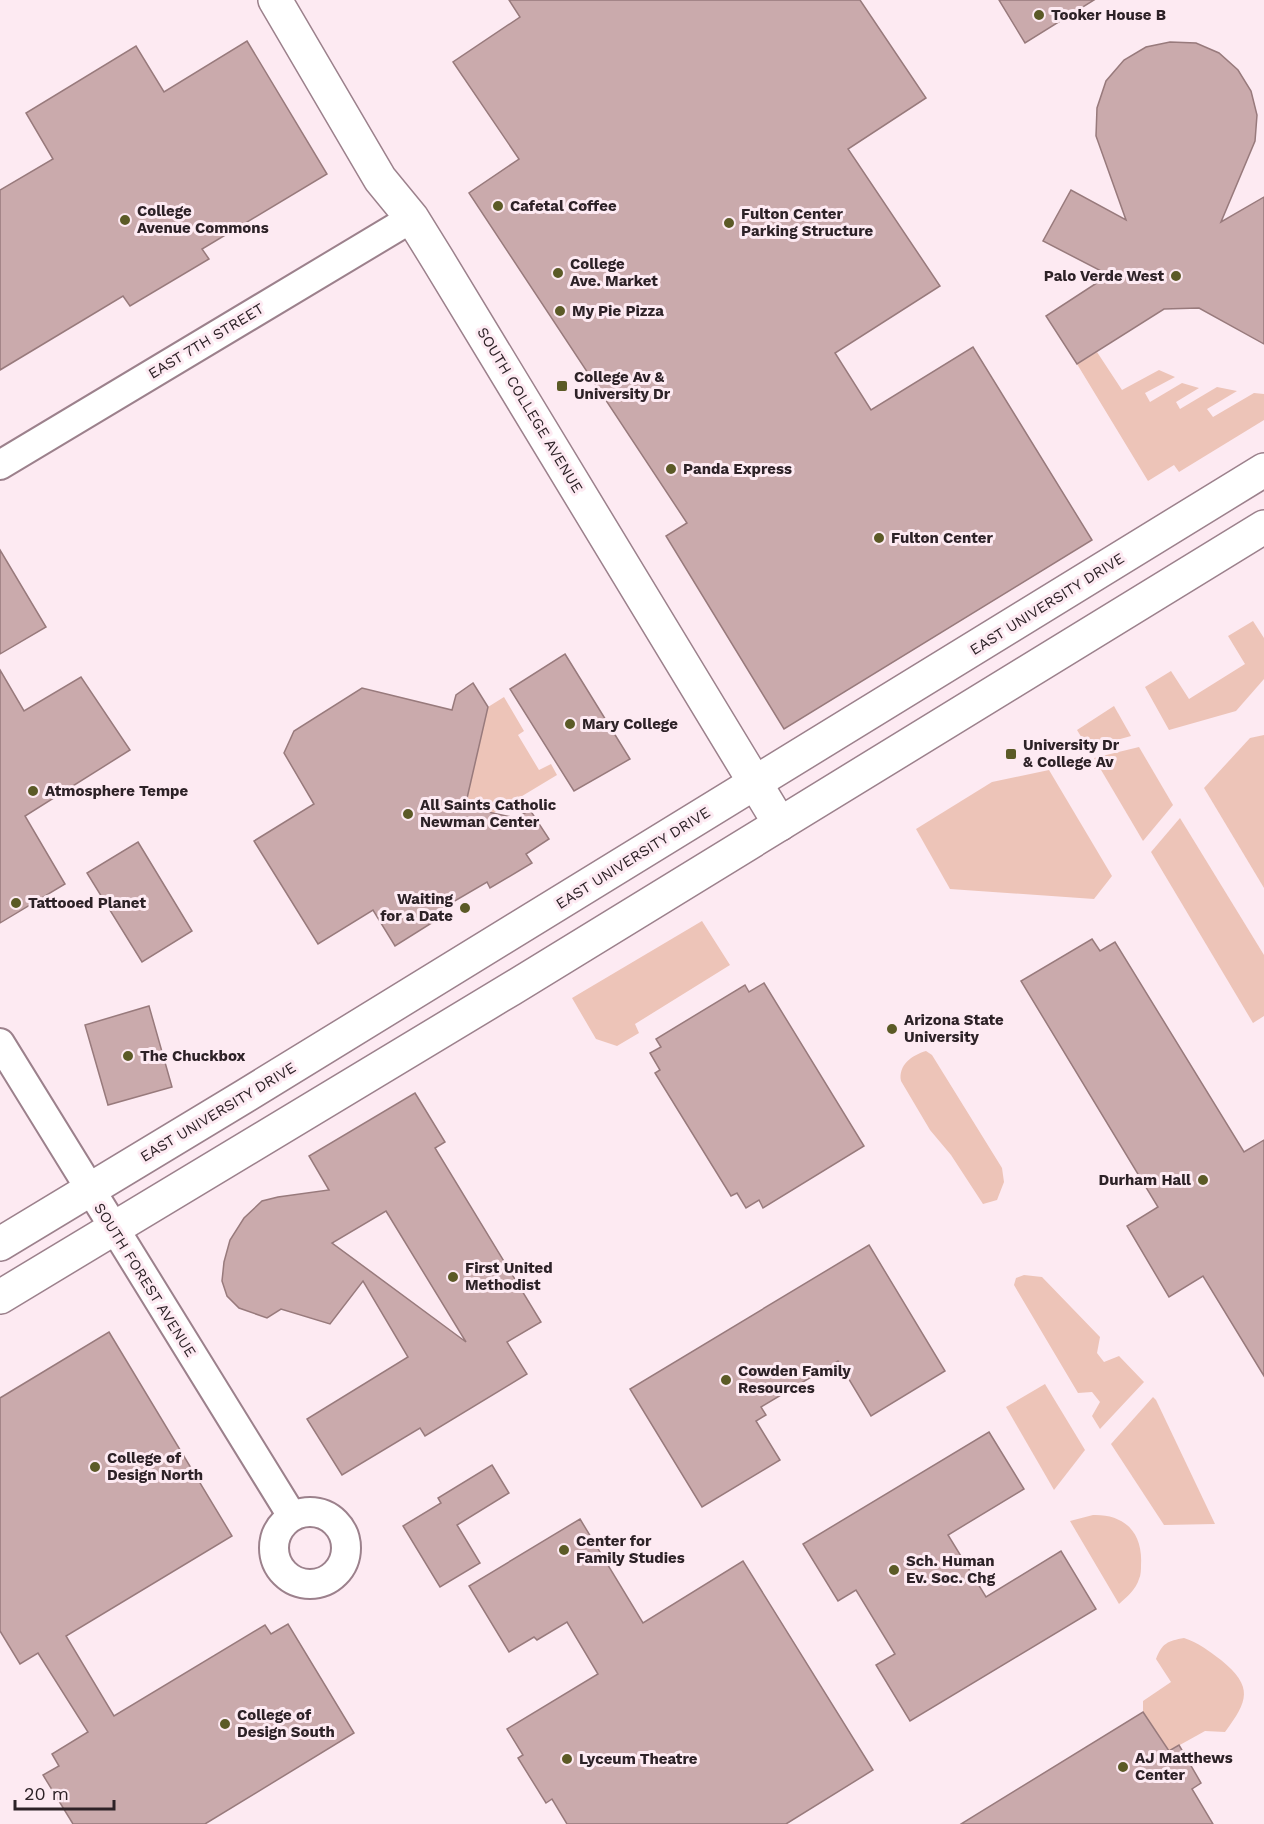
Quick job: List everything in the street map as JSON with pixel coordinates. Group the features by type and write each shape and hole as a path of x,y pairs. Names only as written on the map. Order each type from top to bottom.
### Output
{"main road":[{"name":"SOUTH COLLEGE AVENUE","path":"275,0 380,178 412,218 780,824"},
{"name":"EAST UNIVERSITY DRIVE","path":"0,1244 1264,470"},
{"path":"0,1297 521,983 1264,527"},
{"path":"1137,547 1165,587"}],"street":[{"name":"EAST 7TH STREET","path":"0,465 412,218"},
{"name":"SOUTH FOREST AVENUE","path":"0,1043 292,1516"}],"shaded area":[{"path":"1097,352 1122,390 1159,370 1175,377 1145,393 1150,402 1182,383 1199,388 1176,402 1180,409 1217,387 1237,391 1207,409 1213,417 1254,393 1264,394 1264,420 1179,472 1174,465 1148,481 1077,364"},
{"path":"1253,621 1264,638 1264,679 1236,711 1169,730 1145,687 1171,671 1189,699 1245,664 1228,636"},
{"path":"504,697 524,731 518,735 539,770 551,764 557,775 492,814 465,807 488,707"},
{"path":"1114,706 1131,736 1088,748 1077,730"},
{"path":"1264,735 1264,888 1204,788 1250,738"},
{"path":"1139,747 1173,805 1143,841 1094,758"},
{"path":"1049,770 1112,876 1094,899 950,889 916,829 992,782"},
{"path":"1180,818 1264,955 1264,1016 1253,1023 1151,852"},
{"path":"702,921 730,965 635,1024 639,1033 617,1046 596,1039 572,998"},
{"path":"926,1051 932,1055 1002,1168 1004,1182 997,1200 983,1204 951,1155 930,1130 901,1081 902,1070 907,1062"},
{"path":"1024,1275 1042,1277 1100,1337 1097,1353 1104,1362 1119,1356 1144,1382 1100,1429 1092,1416 1100,1402 1092,1392 1078,1393 1014,1285 1016,1278"},
{"path":"1045,1384 1085,1450 1054,1490 1006,1407"},
{"path":"1153,1397 1215,1524 1164,1525 1111,1444"},
{"path":"1093,1515 1114,1518 1123,1522 1130,1528 1139,1544 1141,1570 1138,1583 1119,1604 1070,1521"},
{"path":"1184,1638 1204,1648 1232,1670 1243,1686 1243,1703 1225,1732 1205,1731 1169,1751 1143,1712 1143,1701 1171,1682 1156,1659 1161,1649 1170,1642"}],"building":[{"path":"509,0 860,0 926,98 848,149 940,286 835,353 871,410 973,347 1092,540 784,729 666,536 687,523 469,193 519,159 453,62 520,17"},
{"name":"Tooker House B","path":"999,0 1094,0 1025,43"},
{"name":"College Avenue Commons","path":"247,41 327,174 202,249 209,259 130,306 123,296 0,370 0,190 53,159 26,113 136,46 164,92"},
{"path":"1170,42 1196,43 1219,53 1238,70 1251,91 1257,115 1255,141 1221,222 1264,197 1264,344 1199,308 1164,309 1077,364 1046,316 1109,275 1043,241 1071,190 1126,220 1096,136 1097,108 1106,81 1124,60 1146,47"},
{"path":"0,550 46,627 0,654"},
{"name":"Mary College","path":"565,654 630,759 574,791 510,689"},
{"name":"Atmosphere Tempe","path":"0,670 24,711 81,677 130,750 25,816 65,884 0,923"},
{"name":"All Saints Catholic Newman Center","path":"473,683 488,707 465,807 516,818 530,810 549,839 526,854 532,863 490,888 487,882 434,913 438,919 395,946 373,910 318,944 254,841 314,804 284,753 294,731 362,688 452,710 456,695"},
{"path":"138,842 192,931 142,962 87,873"},
{"name":"Durham Hall","path":"1092,939 1100,951 1115,942 1244,1152 1264,1140 1264,1376 1203,1276 1169,1297 1127,1226 1158,1207 1021,981"},
{"path":"764,983 864,1146 763,1208 759,1200 746,1208 737,1193 731,1196 655,1073 660,1070 650,1053 661,1047 656,1039 745,985 749,992"},
{"name":"The Chuckbox","path":"149,1006 172,1087 108,1105 85,1025"},
{"name":"First United Methodist","path":"415,1093 445,1142 435,1148 541,1322 507,1342 527,1374 425,1436 420,1428 342,1475 307,1419 408,1357 363,1281 330,1324 281,1309 267,1318 239,1308 227,1296 222,1281 230,1240 244,1218 262,1201 329,1190 309,1156","holes":["386,1211 466,1342 332,1243"]},
{"name":"Cowden Family Resources","path":"869,1245 945,1371 871,1416 838,1361 761,1407 766,1415 756,1421 780,1460 702,1507 630,1389"},
{"path":"109,1332 232,1536 66,1636 114,1716 265,1625 271,1634 288,1624 354,1733 205,1824 73,1824 43,1775 59,1766 52,1754 88,1732 38,1653 20,1664 0,1631 0,1398"},
{"name":"Sch. Human Ev. Soc. Chg","path":"989,1432 1024,1489 948,1535 986,1597 1061,1551 1096,1609 910,1721 876,1665 895,1654 856,1590 838,1601 803,1544"},
{"path":"492,1465 509,1493 457,1525 480,1563 440,1587 403,1526 441,1503 438,1498"},
{"path":"580,1519 643,1623 743,1561 873,1770 786,1824 567,1824 552,1799 546,1803 518,1758 523,1755 507,1729 598,1674 567,1622 537,1640 534,1637 509,1652 469,1586"},
{"name":"AJ Matthews Center","path":"1143,1712 1169,1751 1179,1745 1201,1783 1192,1789 1213,1824 961,1824"}],"place":[{"name":"Tooker House B","path":"1039,15"},
{"name":"Cafetal Coffee","path":"498,206"},
{"name":"College Avenue Commons","path":"125,220"},
{"name":"Fulton Center Parking Structure","path":"729,223"},
{"name":"College Ave. Market","path":"558,273"},
{"name":"Palo Verde West","path":"1176,276"},
{"name":"My Pie Pizza","path":"560,311"},
{"name":"College Av & University Dr","path":"562,386"},
{"name":"Panda Express","path":"671,469"},
{"name":"Fulton Center","path":"879,538"},
{"name":"Mary College","path":"570,724"},
{"name":"University Dr & College Av","path":"1011,754"},
{"name":"Atmosphere Tempe","path":"33,791"},
{"name":"All Saints Catholic Newman Center","path":"408,814"},
{"name":"Tattooed Planet","path":"16,903"},
{"name":"Waiting for a Date","path":"465,908"},
{"name":"Arizona State University","path":"892,1029"},
{"name":"The Chuckbox","path":"128,1056"},
{"name":"Durham Hall","path":"1203,1180"},
{"name":"First United Methodist","path":"453,1277"},
{"name":"Cowden Family Resources","path":"726,1380"},
{"name":"College of Design North","path":"95,1467"},
{"name":"Center for Family Studies","path":"564,1550"},
{"name":"Sch. Human Ev. Soc. Chg","path":"894,1570"},
{"name":"College of Design South","path":"225,1724"},
{"name":"Lyceum Theatre","path":"567,1759"},
{"name":"AJ Matthews Center","path":"1123,1767"}]}
